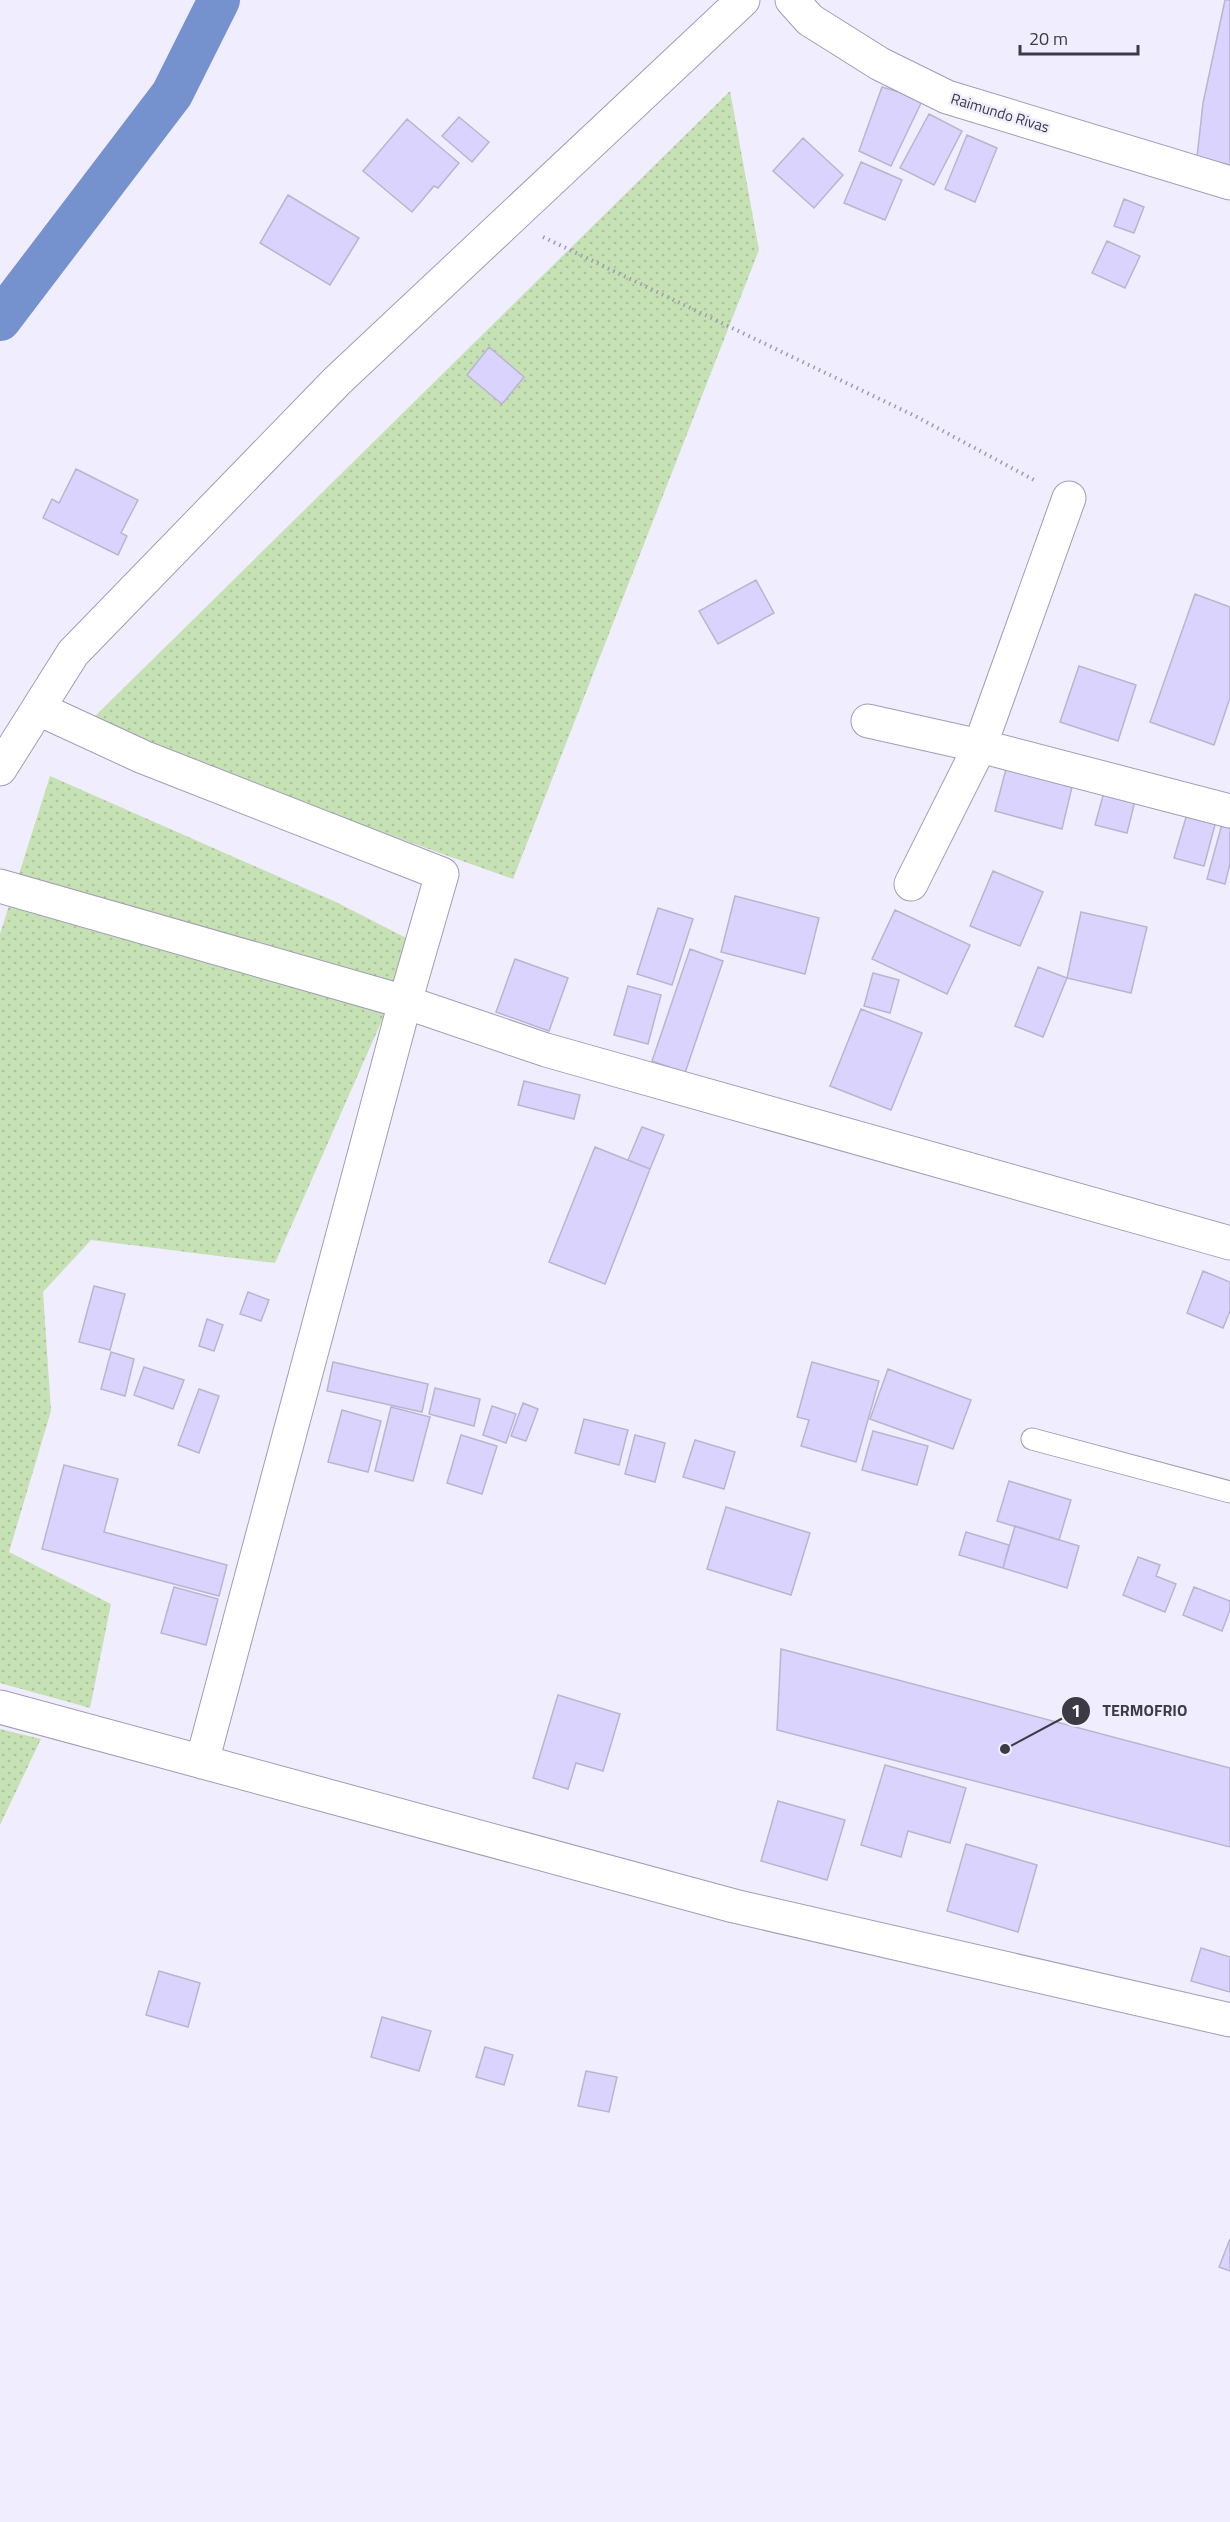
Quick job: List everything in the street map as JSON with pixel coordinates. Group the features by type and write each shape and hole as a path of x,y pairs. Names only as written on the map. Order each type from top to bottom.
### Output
{"street":[{"path":"0,769 73,653 337,381 743,0"},
{"name":"Raimundo Rivas","path":"792,0 810,20 880,64 947,97 1230,183"},
{"path":"911,884 980,746 1069,498"},
{"path":"39,709 143,757 442,874 405,1002 202,1762"},
{"path":"868,721 980,746 1230,811"},
{"path":"0,886 405,1002 546,1050 1230,1243"},
{"path":"0,1707 734,1906 1230,2020"}],"lane":[{"path":"1032,1439 1230,1492"}],"path":[{"path":"508,220 915,416 1069,498"}],"green space":[{"path":"730,91 759,250 513,879 85,726"},
{"path":"50,776 336,902 416,943 275,1263 91,1240 43,1292 51,1411 9,1552 111,1604 90,1708 0,1683 0,934"},
{"path":"0,1729 41,1739 0,1825"}],"building":[{"path":"1225,0 1230,0 1230,165 1197,157 1203,103"},
{"path":"882,87 923,99 891,166 859,151"},
{"path":"929,114 962,131 934,185 900,168"},
{"path":"459,117 489,142 472,162 442,136"},
{"path":"407,119 459,163 438,188 434,186 412,212 363,171"},
{"path":"967,135 997,148 975,202 945,189"},
{"path":"803,138 843,175 814,208 773,171"},
{"path":"861,162 902,180 885,220 844,203"},
{"path":"288,195 359,238 330,285 260,243"},
{"path":"1124,199 1144,207 1134,233 1114,226"},
{"path":"1107,241 1140,256 1125,288 1092,273"},
{"path":"489,347 524,377 502,404 467,375"},
{"path":"76,469 138,500 121,533 127,536 118,555 43,518 52,499 59,503"},
{"path":"756,580 774,613 718,644 699,611"},
{"path":"1195,594 1230,607 1230,698 1214,745 1150,722"},
{"path":"1079,666 1136,685 1118,741 1060,722"},
{"path":"1006,769 1072,787 1062,829 995,811"},
{"path":"1104,792 1135,801 1127,833 1095,825"},
{"path":"1187,814 1216,821 1204,866 1174,858"},
{"path":"1222,824 1230,827 1230,864 1225,884 1207,879"},
{"path":"993,871 1043,892 1020,946 970,926"},
{"path":"735,896 819,918 805,974 721,952"},
{"path":"658,908 693,919 672,985 637,974"},
{"path":"895,910 970,945 947,994 872,959"},
{"path":"1081,912 1147,927 1131,993 1067,978"},
{"path":"690,949 723,961 685,1073 652,1061"},
{"path":"515,959 568,978 549,1031 496,1012"},
{"path":"1038,967 1067,978 1043,1037 1015,1026"},
{"path":"873,973 899,980 890,1013 864,1006"},
{"path":"628,986 661,995 648,1044 614,1035"},
{"path":"861,1009 922,1033 891,1110 830,1086"},
{"path":"524,1081 580,1095 574,1119 518,1105"},
{"path":"642,1127 664,1135 650,1169 628,1160"},
{"path":"595,1147 650,1169 605,1284 549,1262"},
{"path":"1203,1271 1230,1282 1230,1311 1223,1328 1187,1313"},
{"path":"94,1286 125,1294 110,1350 79,1342"},
{"path":"248,1292 269,1300 261,1321 240,1314"},
{"path":"207,1319 223,1325 214,1351 199,1346"},
{"path":"111,1352 134,1359 125,1396 101,1389"},
{"path":"333,1362 428,1384 422,1412 327,1391"},
{"path":"812,1362 879,1381 856,1462 801,1446 809,1420 797,1417"},
{"path":"144,1367 184,1380 173,1409 134,1395"},
{"path":"888,1369 971,1400 953,1449 870,1419"},
{"path":"435,1388 480,1399 474,1426 429,1414"},
{"path":"199,1389 219,1396 199,1453 178,1445"},
{"path":"523,1403 538,1409 526,1441 511,1436"},
{"path":"492,1406 516,1414 506,1443 483,1435"},
{"path":"391,1407 430,1417 413,1481 375,1471"},
{"path":"342,1410 381,1421 368,1472 328,1462"},
{"path":"584,1419 628,1430 619,1465 575,1453"},
{"path":"873,1431 928,1446 917,1485 862,1470"},
{"path":"461,1435 497,1446 482,1494 447,1483"},
{"path":"635,1435 665,1443 655,1482 625,1474"},
{"path":"695,1440 735,1452 724,1489 683,1477"},
{"path":"64,1465 118,1479 104,1532 227,1565 219,1596 42,1549"},
{"path":"1009,1481 1071,1500 1059,1540 997,1521"},
{"path":"726,1507 810,1533 791,1595 707,1569"},
{"path":"1015,1526 1079,1546 1067,1588 1003,1568"},
{"path":"966,1532 1009,1545 1003,1568 959,1555"},
{"path":"1138,1557 1160,1565 1156,1576 1176,1584 1165,1612 1123,1595"},
{"path":"174,1587 218,1599 206,1645 161,1633"},
{"path":"1194,1587 1230,1601 1230,1610 1222,1631 1183,1615"},
{"path":"781,1649 1230,1768 1230,1847 777,1730"},
{"path":"558,1695 620,1714 603,1771 576,1763 568,1789 533,1778"},
{"path":"885,1765 966,1788 950,1843 908,1831 901,1857 861,1845"},
{"path":"778,1801 845,1820 827,1880 761,1861"},
{"path":"966,1844 1037,1865 1018,1932 947,1911"},
{"path":"1201,1948 1230,1957 1230,1992 1191,1981"},
{"path":"159,1971 200,1983 188,2027 146,2015"},
{"path":"382,2017 431,2031 419,2071 371,2057"},
{"path":"485,2047 513,2055 504,2085 476,2077"},
{"path":"586,2071 617,2077 609,2112 578,2106"},
{"path":"1230,2239 1230,2271 1219,2267"}],"waterway":[{"path":"0,320 172,94 219,0"}],"place":[{"name":"TERMOFRIO","path":"1005,1749"}]}
